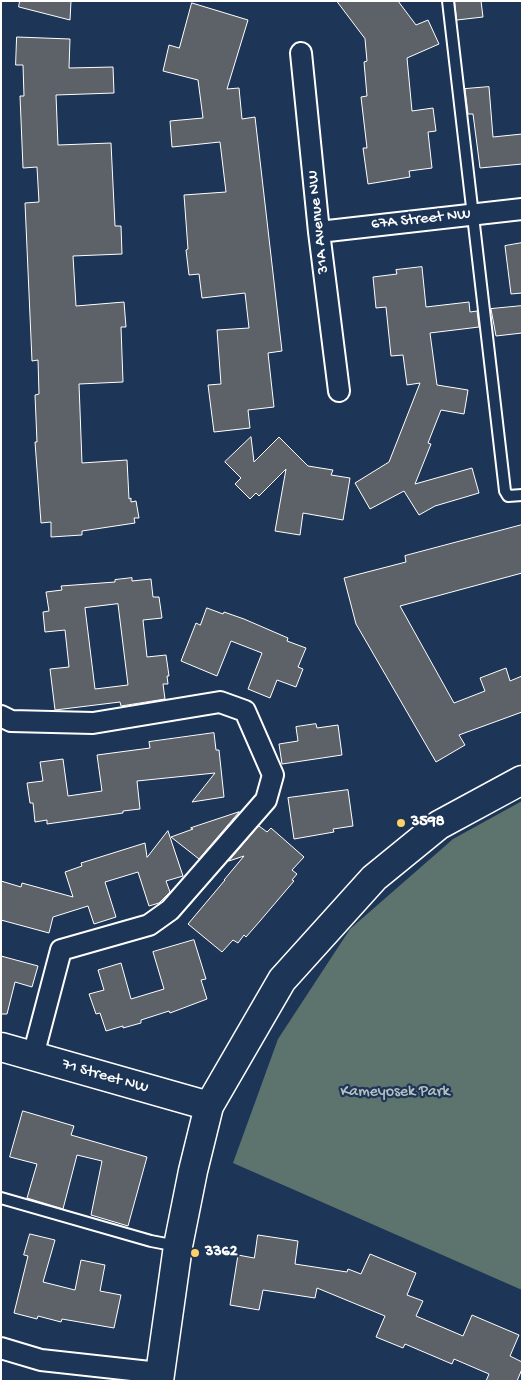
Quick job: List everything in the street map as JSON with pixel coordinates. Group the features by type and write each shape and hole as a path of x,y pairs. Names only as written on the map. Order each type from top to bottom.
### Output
{"street":[{"name":"31A Avenue NW","path":"301,53 319,232 339,391"},
{"name":"67A Street NW","path":"319,232 522,209"},
{"path":"1,716 12,721 93,722 222,702 245,711 273,775 266,800 170,910 149,925 61,950 33,1056"},
{"path":"1,1348 41,1360 159,1377 178,1246 192,1170 209,1106 282,980 374,878 439,825 522,780"},
{"name":"71 Street NW","path":"1,1047 209,1106"}],"lane":[{"path":"448,1 504,491 508,496 522,495"},
{"path":"1,1198 151,1241 178,1246"}],"green space":[{"name":"Kameyosek Park","path":"522,801 522,1290 233,1163 278,1039 350,929 453,839"}],"building":[{"path":"20,1 71,1 70,20 19,7"},
{"path":"337,1 398,1 416,25 428,20 439,44 407,58 412,111 433,108 436,131 428,132 432,168 409,171 410,177 368,184 363,148 367,148 361,97 367,96 364,62 367,61 365,39"},
{"path":"455,1 481,1 483,17 457,20"},
{"path":"192,3 248,20 227,89 239,88 242,119 255,117 282,351 268,353 274,407 248,410 250,428 214,432 208,385 221,384 217,330 249,328 245,293 202,298 199,274 189,275 184,195 226,192 220,142 172,147 170,121 203,118 198,80 163,71 169,45 179,48"},
{"path":"17,37 70,39 69,68 113,67 114,93 56,95 58,145 111,143 115,226 121,226 122,254 73,256 76,306 124,302 126,327 121,327 123,382 79,384 82,463 127,460 129,499 131,498 131,502 136,501 139,518 134,518 135,523 82,531 82,535 51,537 51,522 41,523 35,442 37,442 35,395 39,394 38,360 32,361 25,203 39,202 37,167 23,168 20,96 24,96 23,65 16,65"},
{"path":"489,87 493,137 522,134 522,164 480,168 473,114 468,114 465,89"},
{"path":"522,243 522,293 511,294 505,246"},
{"path":"422,267 426,307 469,302 470,312 477,311 479,327 430,333 437,385 468,390 464,414 441,410 428,443 431,444 415,484 472,468 479,493 435,506 419,515 404,491 370,509 355,483 389,462 420,383 407,385 403,355 391,356 386,307 376,308 373,277 397,274 396,270"},
{"path":"522,306 522,333 496,336 491,309"},
{"path":"251,437 254,462 279,437 308,466 333,470 331,475 350,478 343,520 303,513 300,535 275,531 286,469 259,496 256,493 250,499 235,484 241,478 225,462"},
{"path":"522,525 522,573 400,606 454,703 485,691 480,678 506,668 510,681 522,676 522,712 459,735 465,745 436,762 356,624 344,578 406,562 405,556"},
{"path":"132,578 132,581 151,579 153,597 159,597 162,618 143,620 147,657 166,655 169,676 167,676 168,684 163,684 165,699 121,706 120,702 55,710 50,669 69,667 65,630 45,632 43,612 49,611 46,592 62,590 61,586 115,582 115,580","holes":["118,604 128,685 95,689 85,608"]},
{"path":"207,608 244,619 288,638 287,641 306,648 298,667 303,669 296,687 277,680 270,698 248,689 262,653 231,641 217,676 181,661 196,623 200,625"},
{"path":"316,724 317,728 338,725 342,755 282,764 279,744 298,741 296,727"},
{"path":"214,733 216,750 219,750 224,797 192,802 215,773 137,781 140,809 47,824 47,820 35,822 33,803 30,803 27,783 43,781 40,762 63,759 68,796 102,791 97,755 150,748 149,742"},
{"path":"348,790 353,826 333,829 334,832 294,839 288,798"},
{"path":"239,812 199,859 171,837 193,829 191,828"},
{"path":"259,826 267,832 271,828 304,857 292,870 297,874 292,880 294,881 260,921 246,937 244,935 238,943 233,940 222,952 188,924 244,856 229,861"},
{"path":"168,831 183,876 166,881 170,892 159,903 149,906 138,872 105,882 116,917 94,924 88,906 53,917 49,933 1,920 1,881 21,887 22,883 73,897 65,872 82,866 81,863 145,843 147,857"},
{"path":"194,940 206,979 201,980 207,999 170,1013 169,1011 141,1020 141,1023 106,1031 100,1013 96,1014 89,994 104,990 98,970 121,963 131,999 164,989 153,952"},
{"path":"1,956 38,966 32,987 15,982 7,1014 1,1014"},
{"path":"23,1111 74,1126 71,1135 147,1157 128,1226 91,1215 102,1161 77,1155 63,1209 27,1198 37,1164 10,1157"},
{"path":"30,1234 55,1240 43,1282 75,1290 81,1260 105,1265 100,1291 121,1295 114,1328 62,1319 61,1322 38,1316 37,1319 14,1313 28,1256 24,1255"},
{"path":"258,1235 298,1241 295,1264 347,1272 348,1269 361,1274 370,1254 416,1273 407,1295 423,1301 416,1316 463,1336 472,1315 519,1335 510,1356 522,1362 522,1369 517,1381 486,1381 489,1374 454,1359 452,1364 405,1344 403,1348 376,1337 385,1316 317,1288 315,1298 263,1290 259,1310 230,1305 238,1255 254,1258"}],"place":[{"name":"3598","path":"401,823"},
{"name":"3362","path":"195,1253"}]}
